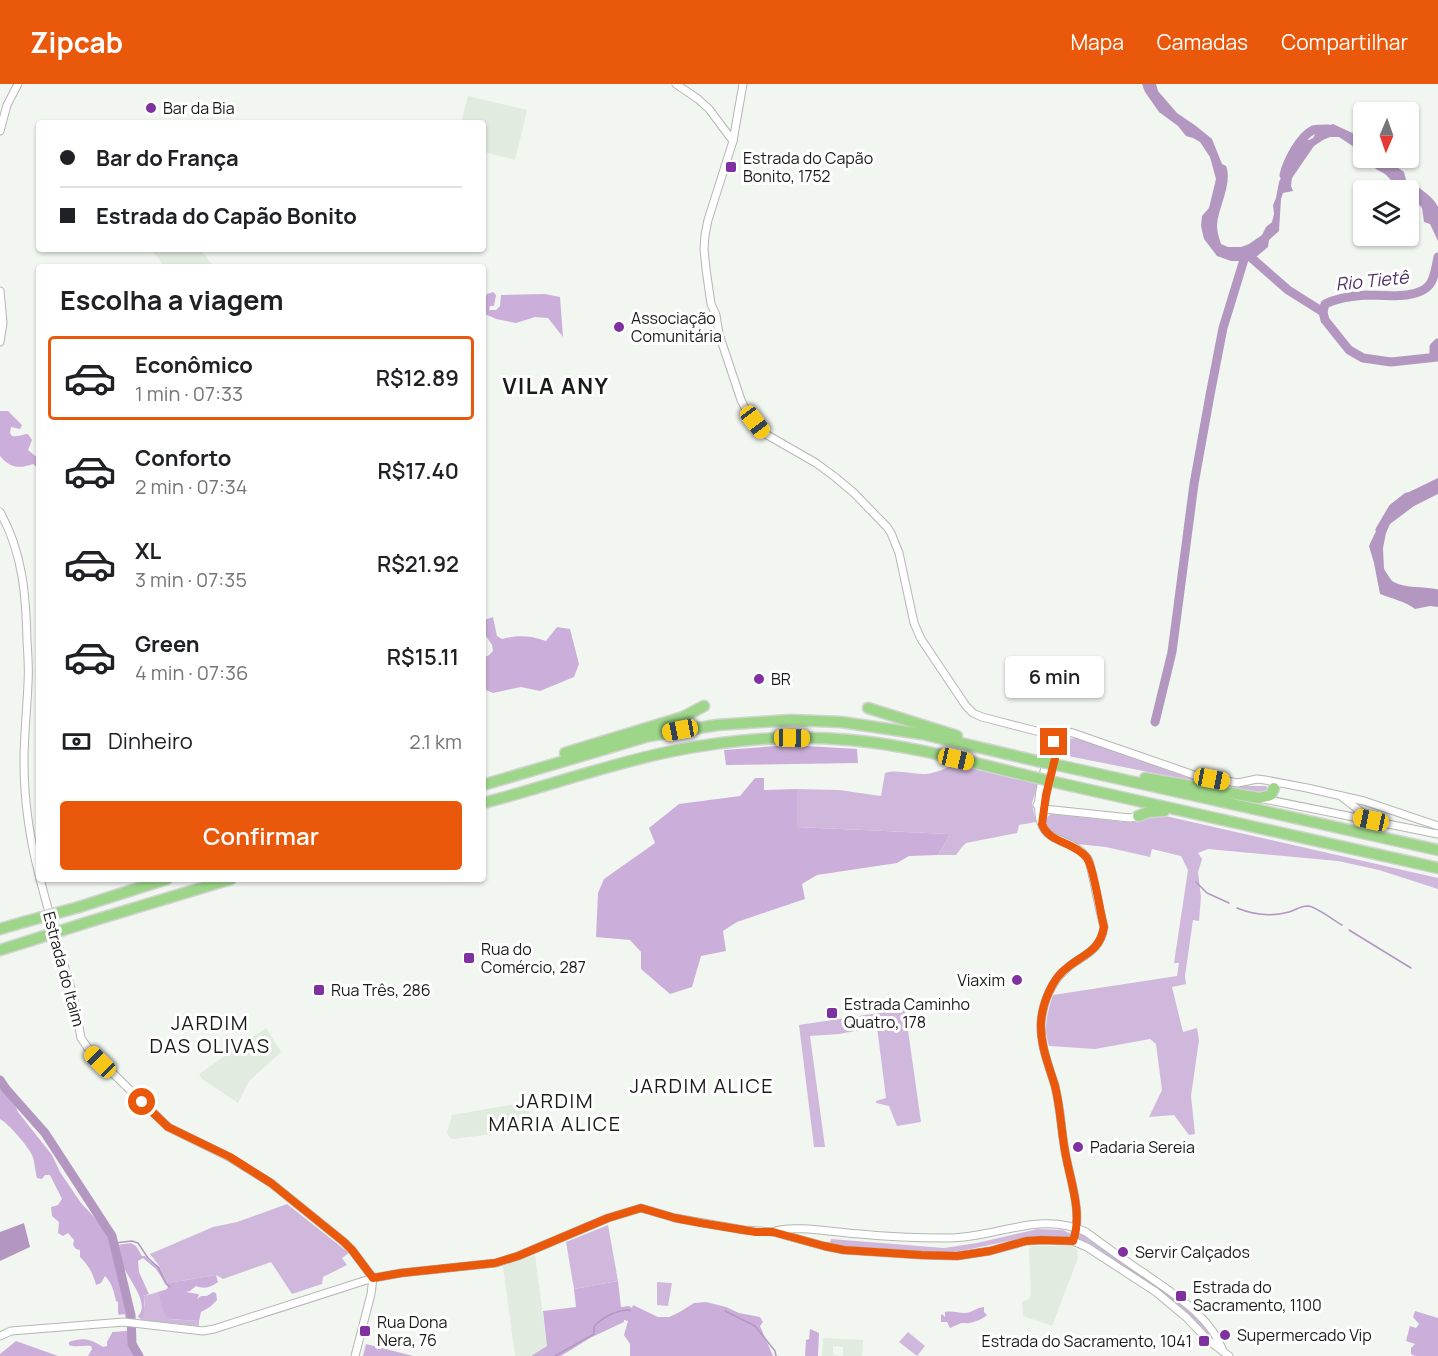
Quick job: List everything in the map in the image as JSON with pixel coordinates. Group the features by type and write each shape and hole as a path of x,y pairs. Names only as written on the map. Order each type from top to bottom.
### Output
{"highway":[{"path":"488,783 567,753 683,717 704,706"},
{"path":"868,708 942,731 987,749"},
{"path":"488,783 649,736 708,726 757,722 790,720 841,722 922,734 1438,850"},
{"path":"486,802 666,753 700,746 770,738 819,738 906,748 1438,868"},
{"path":"1121,779 1138,777 1259,798 1271,795 1274,788"},
{"path":"1136,801 1142,806 1138,816"},
{"path":"1138,816 1156,811 1166,812 1251,830 1270,831"},
{"path":"0,929 158,882"},
{"path":"0,950 221,882"}],"street":[{"path":"0,131 7,105 18,84"},
{"path":"676,84 709,109 732,141"},
{"path":"743,84 732,141 708,220 704,249 711,304 741,400 747,412 766,435 816,463 835,477 887,526 896,542 914,623 921,639 966,706 982,717 1040,732 1055,741"},
{"path":"0,291 3,314 0,342"},
{"path":"0,512 15,547 24,581 26,600 28,680 24,762 26,800 36,858"},
{"path":"1040,732 1064,731 1081,735 1197,776 1238,783 1257,779 1265,780 1339,795 1438,826"},
{"path":"1064,731 1056,736 1041,807 1041,821 1049,835 1076,848 1088,860 1104,927 1101,939 1094,949 1068,966 1059,976 1049,994 1041,1020 1042,1038 1057,1098 1076,1209 1077,1228 1073,1241"},
{"path":"1055,741 1072,735 1081,735"},
{"path":"1041,807 1046,795 1055,741"},
{"path":"1265,780 1272,784 1281,802"},
{"path":"1046,795 1049,803 1059,810"},
{"path":"1339,795 1371,820"},
{"path":"1259,798 1438,834"},
{"path":"1041,807 1130,818 1138,816"},
{"name":"Estrada do Itaim","path":"41,882 73,995 81,1038 90,1052 168,1127 230,1157 271,1183 344,1242 373,1278"},
{"path":"0,1336 10,1331 124,1322 203,1331 214,1329 373,1278 495,1263 518,1256 608,1218 641,1208 701,1223 756,1232 773,1232 844,1250 957,1256 990,1251 1026,1241 1073,1241 1087,1246 1156,1292 1186,1317 1208,1340 1226,1353"},
{"path":"773,1232 780,1229 960,1239 1035,1224 1053,1223 1077,1228 1086,1232 1180,1299 1205,1322 1226,1353"},
{"path":"824,1246 822,1236 828,1231"},
{"path":"355,1356 373,1278"},
{"path":"360,1282 371,1294"}],"shaded area":[{"path":"1142,84 1156,84 1158,91 1177,113 1212,139 1228,173 1217,225 1221,244 1228,247 1241,247 1249,244 1262,235 1272,222 1273,205 1279,182 1290,159 1291,149 1300,139 1309,140 1313,138 1318,129 1333,124 1353,133 1353,146 1339,137 1330,137 1314,146 1292,178 1293,191 1283,193 1279,231 1269,240 1268,247 1256,257 1243,261 1231,261 1217,256 1204,239 1201,226 1202,216 1209,208 1216,179 1210,157 1200,142 1186,136 1178,126 1159,112"},
{"path":"468,96 527,110 515,160 486,153 486,120 462,120"},
{"name":"Rio Tietê","path":"1398,168 1404,172 1406,180 1391,180 1376,169"},
{"name":"Rio Tietê","path":"1419,188 1438,207 1438,241 1430,224 1424,222 1422,208 1419,204"},
{"path":"153,252 202,252 212,264 163,264"},
{"path":"493,292 496,295 494,306 490,306 489,310 496,310 500,306 501,295 545,294 560,297 563,337 548,318 535,317 516,323 486,314 487,294"},
{"path":"0,411 8,411 22,425 20,429 11,427 12,436 28,434 32,440 28,450 36,457 36,466 33,464 23,467 11,465 0,456"},
{"path":"1438,478 1438,494 1414,506 1390,524 1383,548 1384,569 1397,589 1407,595 1438,591 1438,607 1415,609 1380,594 1369,546 1375,533 1407,493"},
{"path":"493,617 497,636 502,639 524,636 546,641 557,627 570,629 579,664 574,677 540,691 521,687 493,693 486,690 486,656 493,651 486,636 486,619"},
{"path":"1077,738 1186,777 1230,786 1266,786 1267,793 1264,795 1058,754 1064,742"},
{"path":"790,745 857,749 858,763 726,765 724,750"},
{"path":"955,764 1038,784 1032,803 1036,822 1019,825 1017,833 966,843 956,855 938,855 950,834 797,827 797,789 839,790 881,796 885,773 926,774"},
{"path":"755,778 764,778 764,790 797,789 797,827 950,834 938,855 909,856 897,863 817,875 802,884 805,899 737,922 723,931 726,951 701,956 692,987 670,994 641,969 641,952 630,940 596,937 598,893 604,879 655,843 649,828 679,804 740,796"},
{"path":"1051,814 1125,822 1161,815 1438,878 1438,889 1379,870 1338,861 1208,849 1198,853 1202,859 1198,872 1201,897 1199,921 1193,920 1185,976 1186,984 1172,987 1183,1032 1197,1028 1199,1040 1191,1096 1195,1134 1189,1135 1174,1115 1149,1117 1162,1090 1156,1044 1150,1039 1095,1049 1049,1046 1046,1027 1053,995 1177,976 1179,963 1174,963 1188,870 1181,856 1152,849 1150,857 1106,847 1077,844 1046,827 1045,819"},
{"path":"905,1009 921,1122 897,1126 889,1106 876,1103 886,1098 877,1027 839,1034 810,1036 825,1147 814,1147 799,1025"},
{"path":"266,1028 281,1052 249,1081 238,1103 202,1079 199,1074"},
{"path":"0,1085 52,1155 60,1172 81,1203 107,1233 117,1256 117,1269 126,1281 129,1316 135,1321 126,1321 124,1314 119,1315 118,1302 105,1276 101,1283 96,1285 86,1263 80,1257 80,1250 73,1245 74,1240 68,1233 63,1236 58,1233 59,1222 52,1216 51,1207 58,1205 62,1199 50,1175 45,1175 42,1179 37,1178 30,1151 13,1130 0,1119"},
{"path":"528,1102 531,1129 454,1139 450,1138 447,1133 452,1115"},
{"path":"287,1204 349,1253 342,1258 347,1265 323,1277 322,1284 292,1294 271,1262 223,1279 216,1275 168,1283 150,1254 213,1227 237,1222"},
{"path":"24,1223 30,1247 0,1261 0,1232"},
{"path":"608,1225 618,1281 574,1289 566,1242"},
{"path":"1038,1229 1063,1230 1071,1234 1070,1237 1032,1236 944,1253 832,1245 830,1242 831,1239 944,1248"},
{"path":"1080,1233 1184,1306 1201,1321 1213,1340 1185,1312 1144,1281 1087,1242 1078,1240"},
{"path":"131,1243 136,1246 142,1256 160,1267 168,1283 216,1275 218,1282 215,1284 207,1287 196,1286 186,1292 198,1294 197,1299 213,1292 216,1293 217,1300 201,1312 199,1321 170,1319 164,1314 158,1292 168,1287 156,1269 143,1258 138,1261 139,1272 149,1294 144,1296 144,1313 142,1319 139,1318 142,1305 140,1298 122,1264 117,1245"},
{"path":"1033,1246 1072,1246 1077,1250 1078,1258 1052,1326 1023,1316 1022,1301 1028,1300 1031,1294 1029,1248"},
{"path":"535,1255 547,1346 531,1356 515,1356 503,1266"},
{"path":"618,1281 621,1307 632,1308 633,1305 658,1317 669,1317 694,1303 706,1302 760,1317 763,1322 760,1326 773,1356 630,1356 630,1344 624,1335 628,1321 624,1320 561,1356 531,1356 547,1346 543,1311 576,1307 574,1289"},
{"path":"657,1282 672,1283 668,1306 657,1305"},
{"path":"158,1292 170,1319 199,1321 199,1326 141,1320 145,1305 144,1296"},
{"path":"984,1307 987,1315 976,1321 960,1323 950,1328 947,1322 941,1322 941,1315 945,1317 945,1312 967,1313"},
{"path":"1415,1311 1438,1318 1438,1356 1411,1354 1411,1348 1415,1344 1406,1341 1410,1326 1416,1328 1419,1324 1413,1317"},
{"path":"810,1329 819,1333 818,1356 805,1356 806,1340 809,1339"},
{"path":"129,1331 135,1356 88,1356 92,1349 91,1346 69,1345 69,1342 83,1339 103,1347 107,1346 112,1332"},
{"path":"908,1332 925,1346 917,1356 899,1342"},
{"path":"823,1338 863,1340 862,1356 843,1356 843,1347 833,1346 833,1355 840,1356 822,1356"},
{"path":"16,1341 58,1356 0,1356"},
{"path":"366,1344 413,1356 363,1356"}],"waterway":[{"name":"Rio Tietê","path":"1284,175 1291,157 1303,138 1313,130 1328,129"},
{"path":"1155,722 1172,652 1194,484 1210,395 1223,328 1246,253 1288,290 1323,312"},
{"name":"Rio Tietê","path":"1438,257 1432,281 1425,289 1409,295 1366,295 1334,300 1325,304 1323,312 1325,320 1349,350 1363,358 1391,362 1438,357"},
{"path":"1434,356 1434,347 1438,343"},
{"name":"Rio Tietê","path":"1380,530 1393,508 1407,497"},
{"name":"Rio Tietê","path":"1386,582 1404,590 1438,594"},
{"path":"1196,882 1207,893 1229,903"},
{"path":"1237,908 1256,914 1269,915 1282,914 1308,906 1342,925"},
{"path":"1349,930 1411,968"},
{"path":"0,1080 45,1133 112,1236 131,1315 132,1344 139,1356"},
{"path":"115,1243 132,1241 138,1243 148,1258 158,1267 166,1284 170,1287"},
{"path":"555,1356 594,1334 594,1326 606,1317 619,1311 630,1311"},
{"path":"725,1311 755,1326 775,1351 776,1356"}],"place":[{"name":"Bar da Bia","path":"151,108"},
{"name":"Estrada do Capão Bonito, 1752","path":"731,167"},
{"name":"Associação Comunitária","path":"619,327"},
{"name":"BR","path":"759,679"},
{"name":"Rua do Comércio, 287","path":"469,958"},
{"name":"Viaxim","path":"1017,980"},
{"name":"Rua Três, 286","path":"319,990"},
{"name":"Estrada Caminho Quatro, 178","path":"832,1013"},
{"name":"Padaria Sereia","path":"1078,1147"},
{"name":"Servir Calçados","path":"1123,1252"},
{"name":"Estrada do Sacramento, 1100","path":"1181,1296"},
{"name":"Rua Dona Nera, 76","path":"365,1331"},
{"name":"Supermercado Vip","path":"1225,1335"},
{"name":"Estrada do Sacramento, 1041","path":"1204,1341"}],"district":[{"name":"VILA ANY","path":"556,386"},
{"name":"JARDIM DAS OLIVAS","path":"210,1034"},
{"name":"JARDIM ALICE","path":"702,1086"},
{"name":"JARDIM MARIA ALICE","path":"555,1112"}],"route":[{"path":"142,1102 168,1127 230,1157 271,1183 344,1242 373,1278 495,1263 518,1256 608,1218 641,1208 701,1223 756,1232 773,1232 844,1250 957,1256 990,1251 1026,1241 1073,1241 1077,1228 1076,1209 1055,1086 1042,1038 1041,1020 1049,994 1059,976 1068,966 1094,949 1101,939 1104,927 1088,860 1076,848 1045,832 1041,821 1059,742 1054,742"}]}
